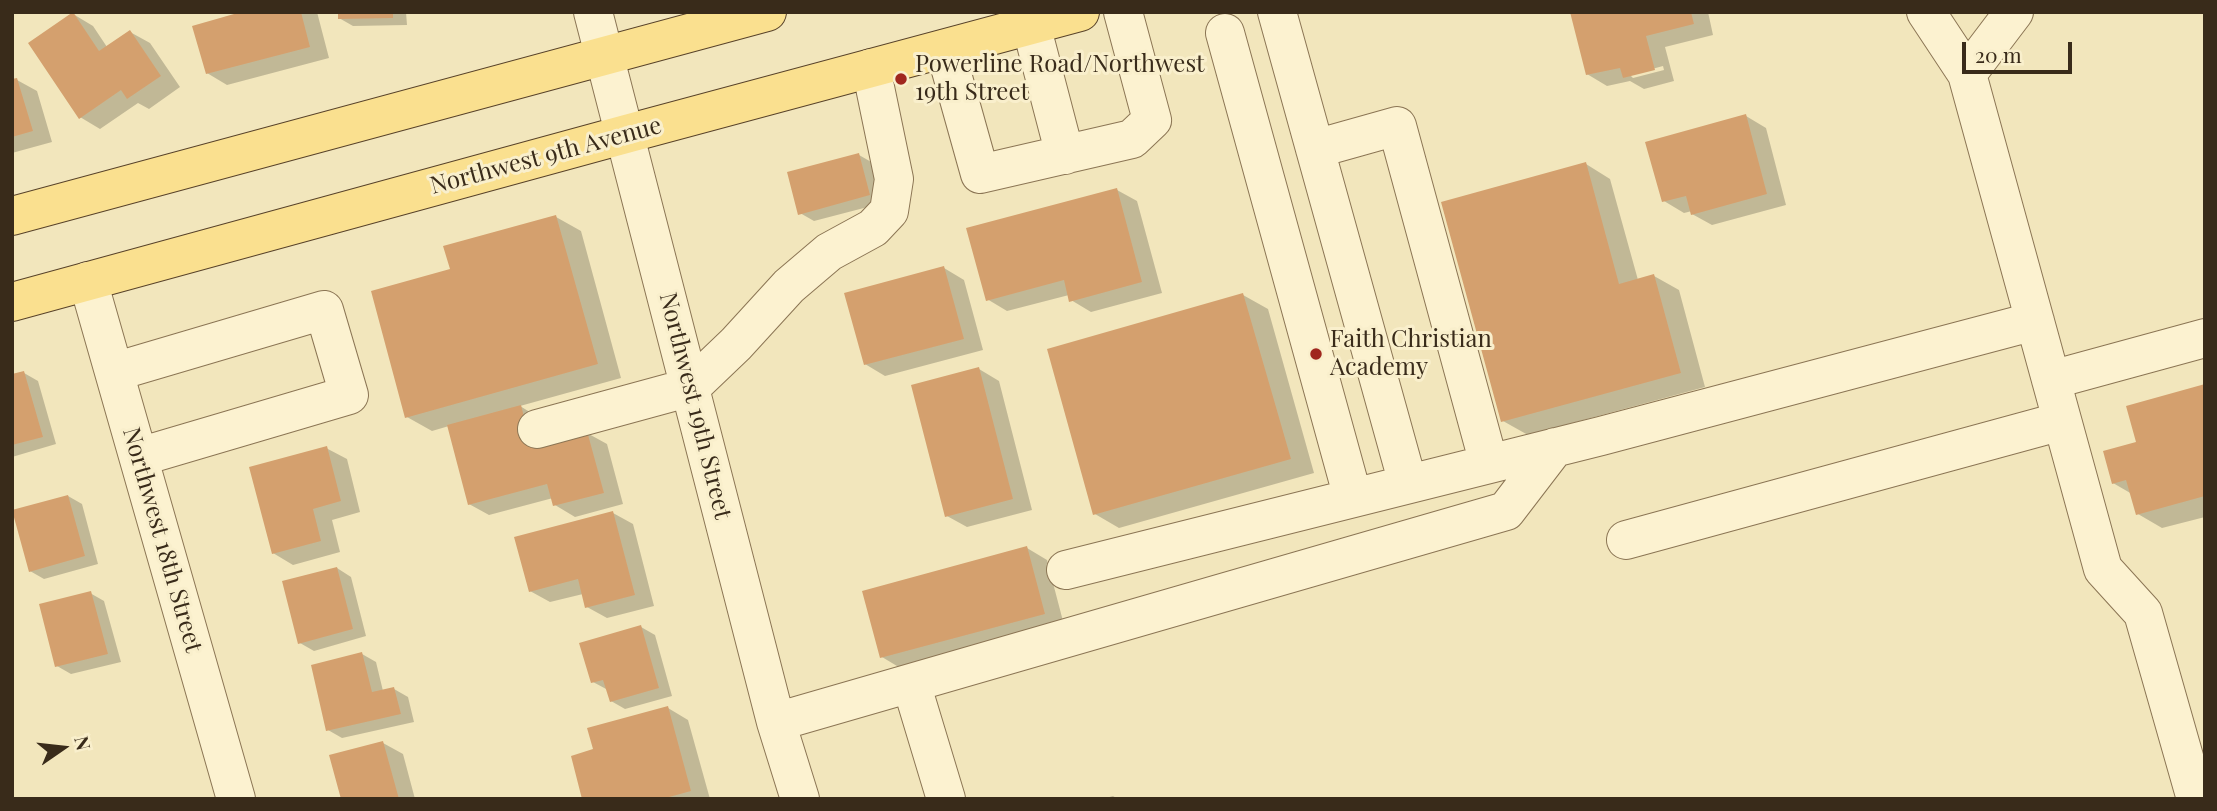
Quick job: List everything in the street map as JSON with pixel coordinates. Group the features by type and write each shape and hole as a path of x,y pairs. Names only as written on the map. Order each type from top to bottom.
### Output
{"main road":[{"path":"12,216 767,12"},
{"name":"Northwest 9th Avenue","path":"12,302 1080,12"}],"street":[{"name":"Northwest 19th Street","path":"593,12 776,722 800,799"},
{"path":"945,48 980,174 1132,139 1152,120 1123,12"},
{"path":"1277,12 1408,484"},
{"path":"1926,12 1966,74 2103,569 2143,613 2196,799"},
{"path":"1966,74 2014,12"},
{"path":"1031,26 1065,155"},
{"path":"1225,33 1353,498"},
{"path":"537,429 691,387 736,344 789,286 829,252 873,228 889,211 894,179 871,68"},
{"path":"1315,149 1397,126 1489,464"},
{"name":"Northwest 18th Street","path":"88,281 234,798"},
{"path":"114,372 324,310 349,395 139,457"},
{"path":"1066,570 1489,464 2035,321"},
{"path":"2051,380 2205,338"},
{"path":"1626,540 2062,421"},
{"path":"776,722 1506,511 1555,447"},
{"path":"911,683 946,799"}],"building":[{"path":"73,12 99,51 130,30 161,76 127,99 121,90 79,119 28,43"},
{"path":"241,12 301,12 310,47 206,74 192,26"},
{"path":"338,12 393,12 393,18 338,19"},
{"path":"1570,12 1691,12 1694,24 1646,36 1655,70 1623,78 1620,68 1586,75"},
{"path":"17,78 33,131 12,137 12,79"},
{"path":"1746,114 1767,194 1691,215 1686,196 1662,202 1645,142"},
{"path":"859,153 870,195 798,215 787,172"},
{"path":"1586,162 1619,284 1654,274 1681,373 1501,422 1441,202"},
{"path":"1117,188 1142,282 1069,302 1064,280 986,301 966,228"},
{"path":"556,215 598,364 405,418 371,291 450,269 443,246"},
{"path":"944,266 964,339 864,365 844,293"},
{"path":"1243,293 1291,459 1093,515 1047,349"},
{"path":"979,367 1013,499 945,517 911,385"},
{"path":"24,371 43,437 12,445 12,374"},
{"path":"2205,384 2205,496 2136,515 2126,480 2112,484 2103,451 2136,442 2126,406"},
{"path":"521,405 531,445 587,431 604,493 553,506 547,484 468,505 447,425"},
{"path":"327,446 341,501 313,509 321,541 272,554 249,467"},
{"path":"68,495 85,556 29,572 12,510"},
{"path":"613,511 635,595 585,608 578,579 529,592 514,537"},
{"path":"1027,546 1045,614 880,658 862,591"},
{"path":"337,567 353,629 298,644 282,581"},
{"path":"91,591 108,654 55,667 39,604"},
{"path":"641,625 659,688 610,702 603,680 591,683 579,643"},
{"path":"362,652 372,692 394,687 401,714 326,731 311,665"},
{"path":"668,706 691,791 662,799 582,799 571,756 593,749 587,728"},
{"path":"383,741 399,799 341,799 329,755"}],"place":[{"name":"Powerline Road/Northwest 19th Street","path":"901,79"},
{"name":"Faith Christian Academy","path":"1316,354"}]}
